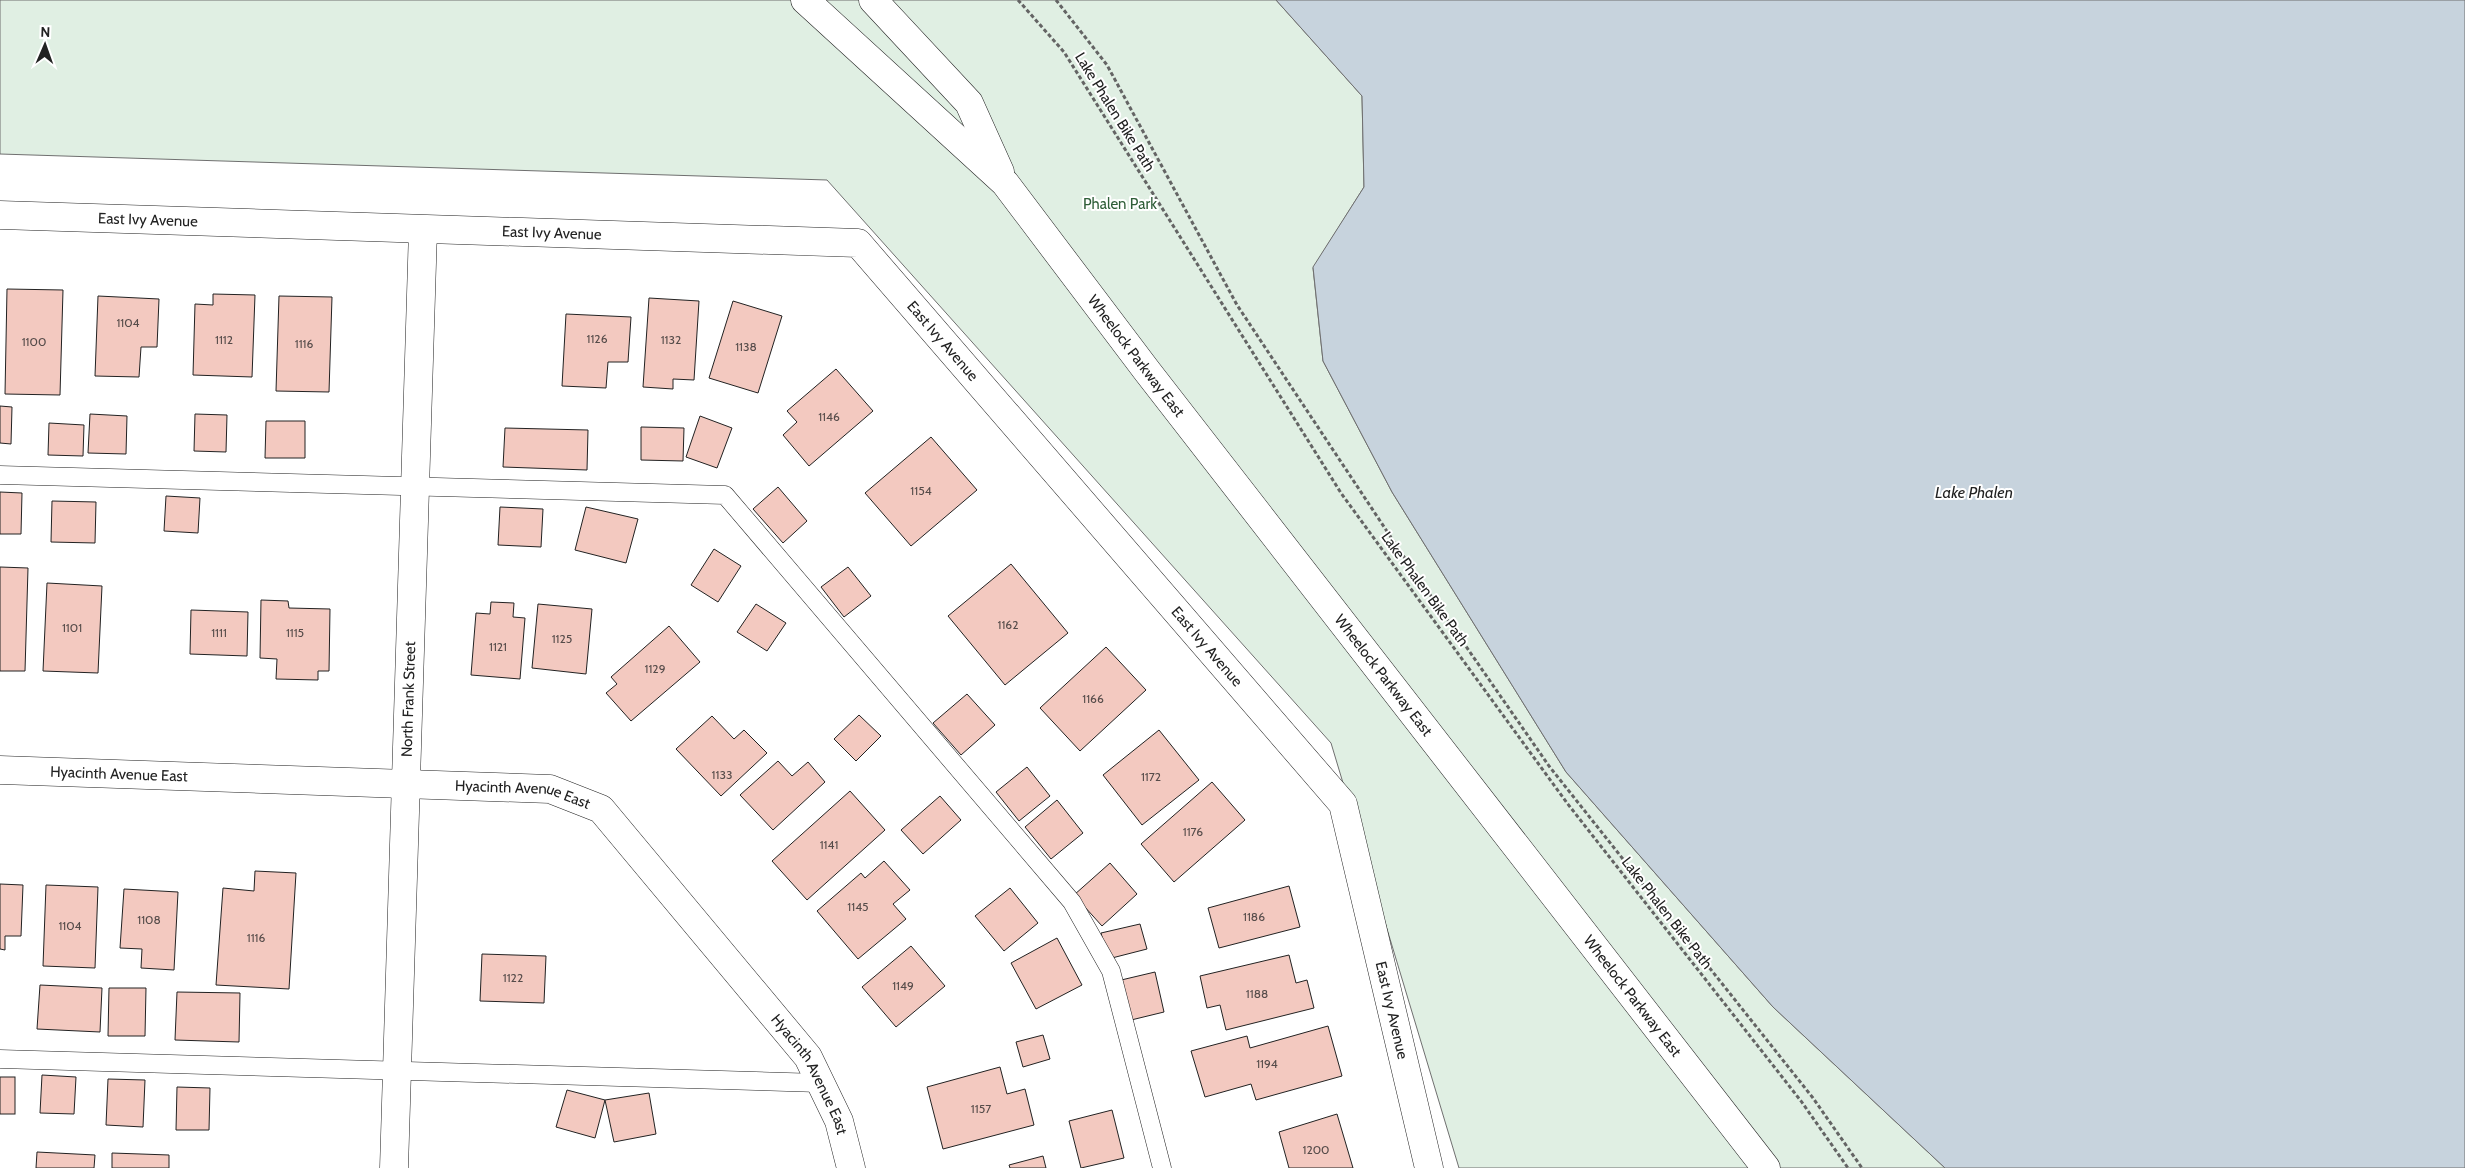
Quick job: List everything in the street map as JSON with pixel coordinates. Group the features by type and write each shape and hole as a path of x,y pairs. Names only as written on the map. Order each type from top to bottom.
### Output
{"street":[{"name":"Wheelock Parkway East","path":"805,0 1004,183 1159,387 1766,1168"},
{"name":"Wheelock Parkway East","path":"874,0 970,103 1004,183"},
{"name":"East Ivy Avenue","path":"0,215 858,243 1343,804 1429,1168"},
{"name":"North Frank Street","path":"394,1168 423,230"},
{"name":"Hyacinth Avenue East","path":"0,770 550,788 601,808 808,1057 839,1121 851,1168"}],"lane":[{"path":"0,475 725,495 1072,902 1111,971 1162,1168"},
{"path":"0,1059 820,1083"}],"path":[{"name":"Lake Phalen Bike Path","path":"1018,0 1064,52 1341,493 1567,803 1801,1101 1848,1168"},
{"path":"1056,0 1107,65 1237,305 1406,560 1543,758 1813,1098 1862,1168"}],"green space":[{"name":"Phalen Park","path":"0,0 1276,0 1362,96 1364,187 1313,268 1323,361 1392,492 1566,772 1773,1007 1945,1168 1459,1168 1331,743 827,180 0,154"}],"water":[{"name":"Lake Phalen","path":"1276,0 2465,0 2465,1168 1945,1168 1773,1007 1566,772 1392,492 1323,361 1313,267 1364,187 1362,96"}],"building":[{"path":"7,289 63,290 60,395 5,394"},
{"path":"213,294 255,295 252,377 193,375 195,304 213,305"},
{"path":"98,296 159,299 157,347 141,347 139,377 95,376"},
{"path":"279,296 332,297 329,392 276,391"},
{"path":"649,298 699,301 694,380 673,379 673,389 643,387"},
{"path":"733,301 782,316 758,393 709,378"},
{"path":"566,314 631,317 628,362 608,362 606,388 562,386"},
{"path":"836,369 873,411 809,466 783,435 797,422 787,411"},
{"path":"0,406 12,407 11,444 0,443"},
{"path":"90,414 127,416 126,454 88,453"},
{"path":"195,414 227,415 226,452 194,451"},
{"path":"700,416 732,428 717,468 686,457"},
{"path":"266,421 305,421 305,458 265,458"},
{"path":"49,423 84,425 83,456 48,455"},
{"path":"641,427 684,428 683,461 641,460"},
{"path":"505,428 588,430 587,470 503,467"},
{"path":"931,437 977,490 911,546 865,493"},
{"path":"778,487 807,521 783,543 753,509"},
{"path":"0,492 22,493 21,534 0,534"},
{"path":"166,496 200,498 198,533 164,531"},
{"path":"52,501 96,502 95,543 51,542"},
{"path":"500,507 543,509 541,547 498,545"},
{"path":"586,507 638,519 626,563 575,550"},
{"path":"714,549 741,566 718,602 691,585"},
{"path":"1011,564 1068,633 1005,685 948,616"},
{"path":"0,567 28,568 25,671 0,671"},
{"path":"848,567 871,596 844,617 821,587"},
{"path":"47,583 102,586 98,673 43,671"},
{"path":"261,600 288,601 289,608 330,609 329,671 318,671 318,680 276,679 277,659 260,658"},
{"path":"491,602 514,603 513,617 525,618 520,679 471,675 476,613 490,614"},
{"path":"538,604 592,609 586,674 532,668"},
{"path":"756,604 786,623 767,651 737,632"},
{"path":"191,610 248,612 247,656 190,654"},
{"path":"669,626 700,662 631,721 606,693 617,684 611,677"},
{"path":"1106,647 1146,690 1080,751 1040,708"},
{"path":"967,694 995,725 961,755 933,723"},
{"path":"859,715 881,736 856,761 834,739"},
{"path":"712,716 734,739 744,730 767,753 721,796 676,749"},
{"path":"1159,730 1199,780 1142,825 1103,775"},
{"path":"778,761 792,776 808,762 825,782 773,830 740,795"},
{"path":"1027,767 1050,796 1019,821 996,792"},
{"path":"1212,782 1245,820 1174,882 1141,844"},
{"path":"850,791 885,830 807,900 772,861"},
{"path":"940,796 961,820 923,854 901,830"},
{"path":"1057,800 1083,833 1051,859 1025,827"},
{"path":"884,861 910,890 893,904 906,919 858,959 817,911 861,873 865,878"},
{"path":"1110,863 1137,894 1102,926 1074,895"},
{"path":"255,871 296,873 289,989 216,985 223,888 254,891"},
{"path":"0,884 23,885 21,936 5,936 5,950 0,949"},
{"path":"46,885 98,887 95,968 43,966"},
{"path":"1289,886 1300,927 1219,948 1208,908"},
{"path":"1010,888 1038,923 1004,951 975,916"},
{"path":"124,889 178,892 174,970 141,968 142,949 120,948"},
{"path":"1140,924 1147,949 1108,959 1101,933"},
{"path":"1057,938 1082,985 1036,1009 1011,963"},
{"path":"911,946 945,986 896,1027 862,987"},
{"path":"482,954 546,956 544,1003 480,1001"},
{"path":"1289,955 1296,983 1307,980 1314,1008 1226,1030 1220,1005 1207,1008 1200,976"},
{"path":"1155,972 1164,1012 1127,1021 1117,981"},
{"path":"40,985 102,988 100,1032 37,1029"},
{"path":"109,988 146,988 145,1036 108,1036"},
{"path":"177,992 240,993 239,1042 175,1040"},
{"path":"1328,1026 1342,1076 1256,1100 1251,1084 1205,1097 1191,1051 1247,1036 1250,1048"},
{"path":"1043,1035 1050,1059 1023,1067 1016,1042"},
{"path":"1000,1067 1007,1094 1025,1089 1034,1125 943,1149 927,1087"},
{"path":"42,1075 76,1077 74,1114 40,1113"},
{"path":"0,1077 15,1077 15,1114 0,1114"},
{"path":"108,1079 145,1080 143,1127 106,1125"},
{"path":"177,1087 210,1088 209,1130 176,1130"},
{"path":"567,1090 605,1100 595,1138 556,1127"},
{"path":"649,1093 656,1134 614,1142 605,1100"},
{"path":"1112,1110 1124,1158 1081,1168 1069,1121"},
{"path":"1337,1114 1353,1168 1289,1168 1279,1132"},
{"path":"37,1152 95,1155 94,1168 36,1168"},
{"path":"112,1153 169,1155 169,1168 112,1168"},
{"path":"1043,1156 1046,1168 1010,1168 1009,1165"}]}
